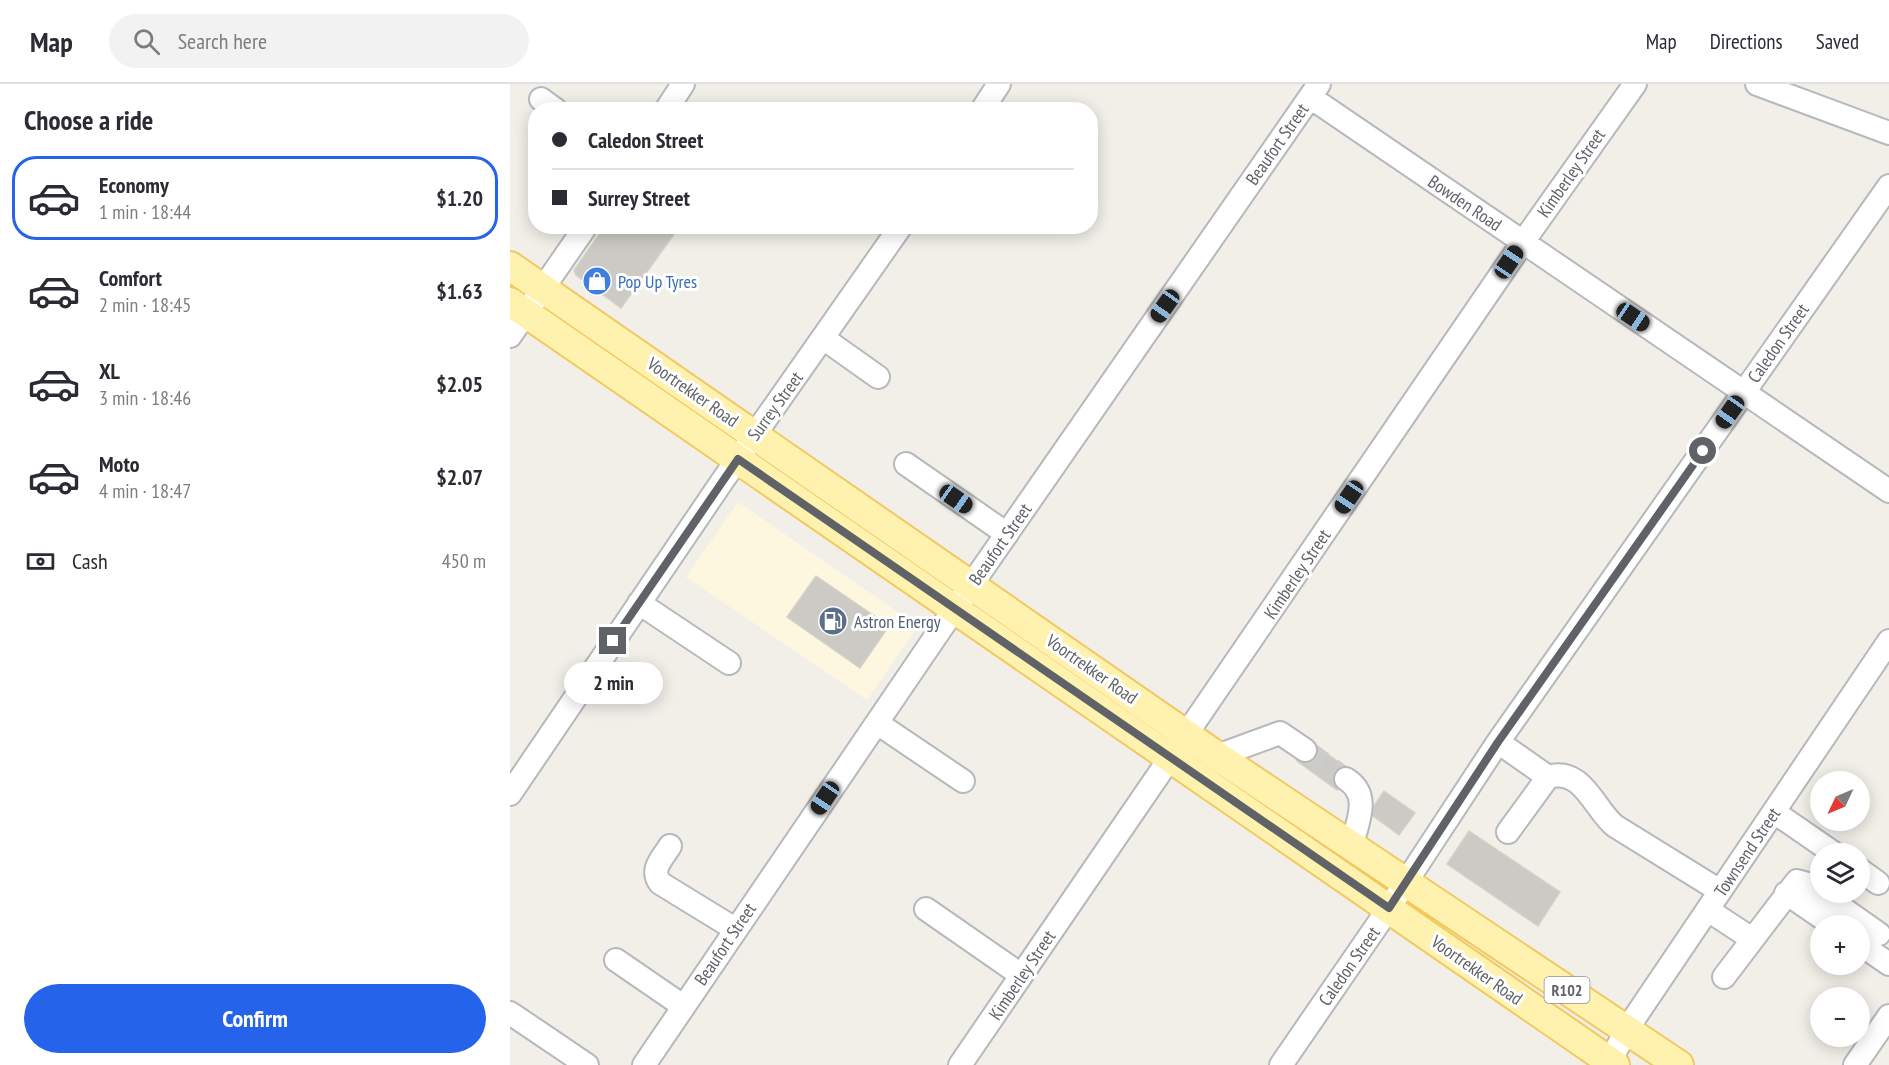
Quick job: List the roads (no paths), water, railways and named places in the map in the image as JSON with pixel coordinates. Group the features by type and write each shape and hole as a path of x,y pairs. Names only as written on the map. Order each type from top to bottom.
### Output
{"main road":[{"name":"Voortrekker Road","path":"510,266 971,585 1389,908 1611,1064"},
{"name":"Voortrekker Road","path":"518,307 955,608 1178,746 1217,756 1351,848 1679,1065"}],"street":[{"path":"671,102 683,84"},
{"path":"987,102 999,84"},
{"name":"Kimberley Street","path":"960,1065 1522,242 1635,84"},
{"path":"1757,84 1889,134"},
{"name":"Bowden Road","path":"1315,91 1522,242 1889,491"},
{"name":"Beaufort Street","path":"644,1065 955,608 1315,91"},
{"name":"Caledon Street","path":"1281,1065 1406,883 1498,742 1889,186"},
{"path":"510,336 518,307 543,289 581,234"},
{"name":"Surrey Street","path":"510,794 755,434 895,234"},
{"path":"823,338 878,377"},
{"path":"906,464 1007,534"},
{"path":"639,603 729,663"},
{"name":"Townsend Street","path":"1611,1064 1627,1029 1889,641"},
{"path":"877,723 963,781"},
{"path":"1217,756 1280,733 1305,750"},
{"path":"1498,742 1548,777"},
{"path":"1508,832 1548,777 1559,775 1589,791 1604,816 1615,826 1714,900 1752,939"},
{"path":"1346,779 1358,788 1361,800 1351,848"},
{"path":"1774,812 1819,843"},
{"path":"670,846 656,867 655,874 660,883 735,929"},
{"path":"1724,977 1797,881 1804,882 1842,915"},
{"path":"1786,893 1818,915"},
{"path":"926,909 1021,975"},
{"path":"1870,939 1889,964"},
{"path":"616,960 682,1006"},
{"path":"510,1013 587,1065"},
{"path":"1855,1065 1889,1016"}],"tunnel":[{"path":"1305,750 1346,779"}],"place":[{"name":"Pop Up Tyres","path":"597,281"},
{"name":"Astron Energy","path":"833,621"}]}
